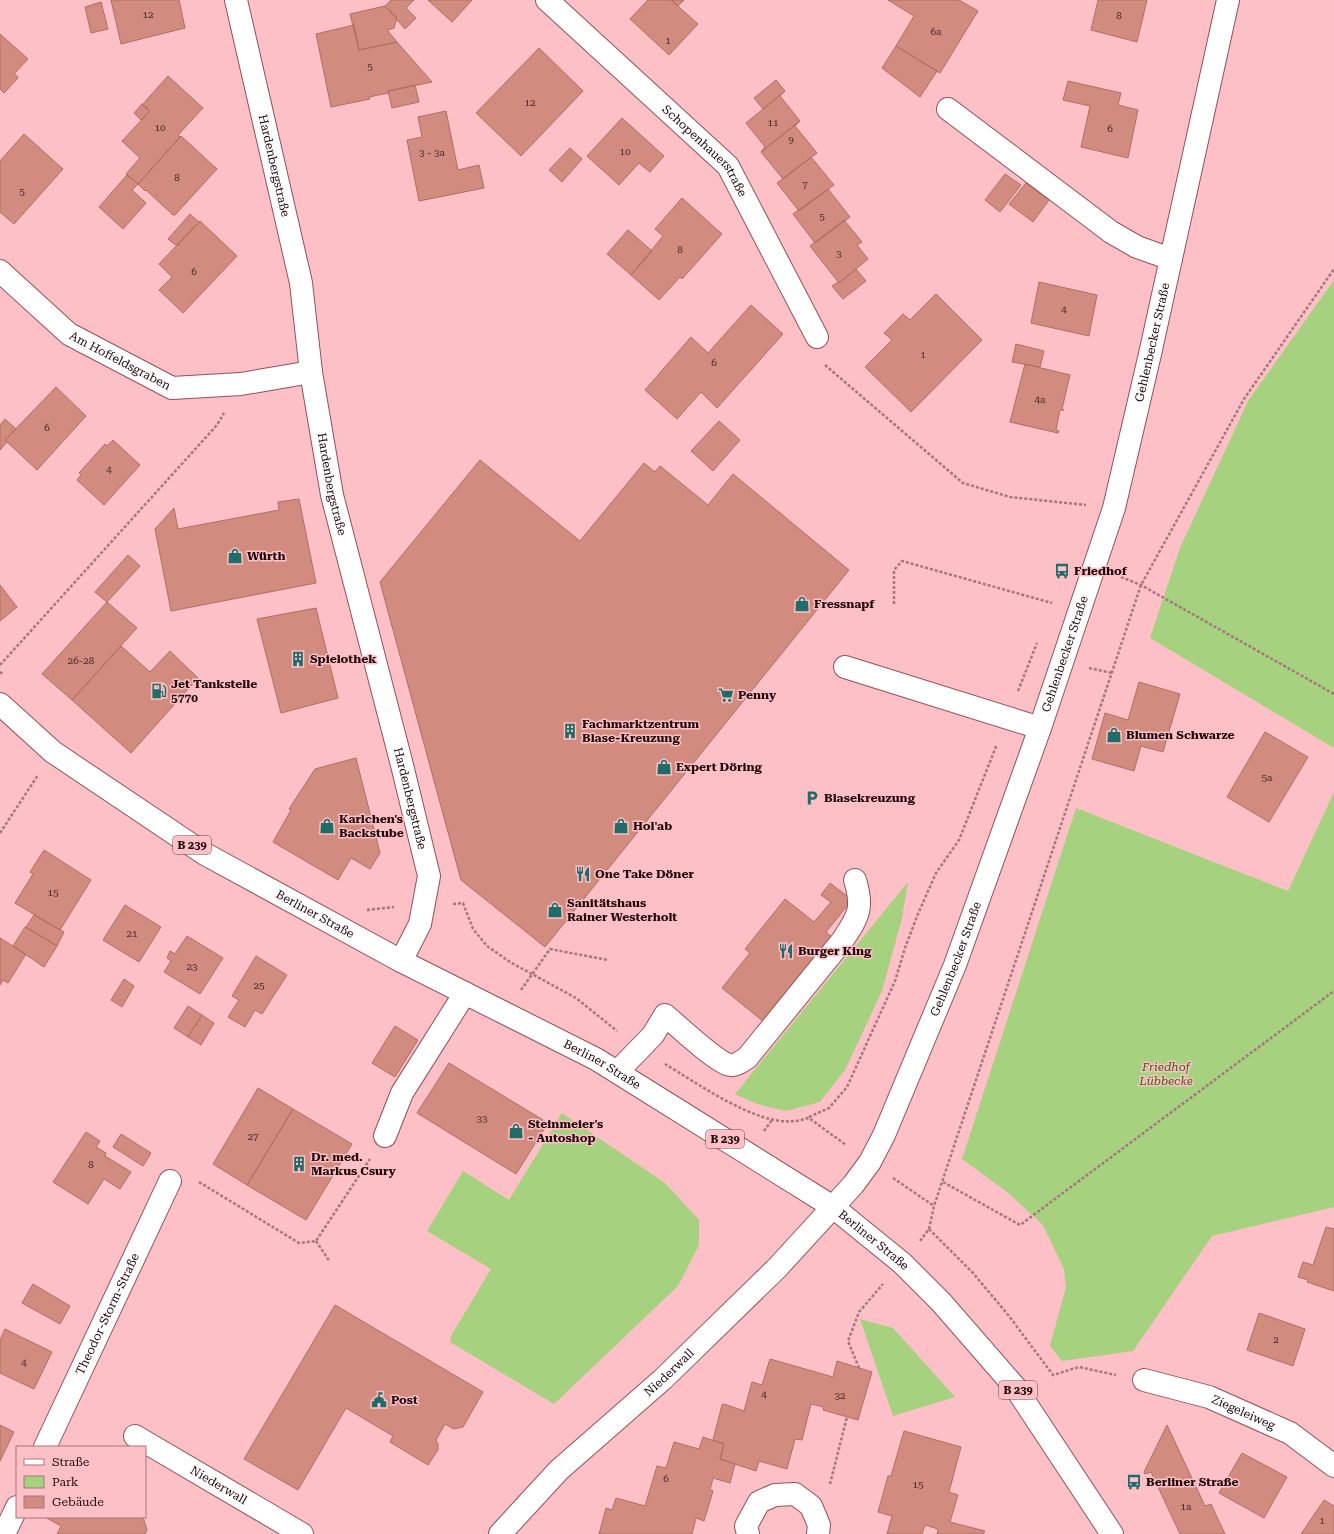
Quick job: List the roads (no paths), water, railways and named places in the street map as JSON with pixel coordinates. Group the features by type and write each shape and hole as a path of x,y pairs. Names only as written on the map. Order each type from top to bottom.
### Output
{"street":[{"name":"Hardenbergstraße","path":"236,0 302,283 311,372 332,495 402,765 429,876 420,924 401,961"},
{"name":"Gehlenbecker Straße","path":"833,1207 870,1162 884,1135 955,965 1040,728 1114,508 1228,0"},
{"name":"Schopenhauerstraße","path":"556,3 728,166 816,336"},
{"path":"948,109 1111,232 1137,247 1171,259"},
{"name":"Am Hoffeldsgraben","path":"0,271 69,334 172,388 241,384 311,372"},
{"path":"845,666 1040,728"},
{"name":"Berliner Straße","path":"0,704 53,752 204,854 401,961 617,1072 833,1207 902,1263 941,1302 1015,1387 1112,1534"},
{"path":"617,1072 653,1034 665,1015 719,1060 729,1065 738,1064 747,1058 842,941 856,920 860,905 855,880"},
{"path":"385,1136 402,1093 465,993"},
{"name":"Theodor-Storm-Straße","path":"45,1446 170,1182"},
{"name":"Niederwall","path":"500,1534 559,1470 663,1379 702,1342 777,1268 833,1207"},
{"name":"Ziegeleiweg","path":"1144,1380 1209,1397 1290,1433 1334,1466"},
{"name":"Niederwall","path":"135,1436 302,1534"},
{"path":"748,1534 746,1526 759,1502 775,1494 795,1494 810,1506 819,1529"},
{"path":"4,1534 16,1509"}],"place":[{"name":"Würth","path":"235,556"},
{"name":"Friedhof","path":"1062,571"},
{"name":"Fressnapf","path":"802,604"},
{"name":"Spielothek","path":"298,659"},
{"name":"Jet Tankstelle 5770","path":"159,691"},
{"name":"Penny","path":"726,695"},
{"name":"Fachmarktzentrum Blase-Kreuzung","path":"570,731"},
{"name":"Blumen Schwarze","path":"1114,735"},
{"name":"Expert Döring","path":"664,767"},
{"name":"Blasekreuzung","path":"812,798"},
{"name":"Karlchen's Backstube","path":"327,826"},
{"name":"Hol'ab","path":"621,826"},
{"name":"One Take Döner","path":"583,874"},
{"name":"Sanitätshaus Rainer Westerholt","path":"555,910"},
{"name":"Burger King","path":"786,951"},
{"name":"Steinmeier's - Autoshop","path":"516,1131"},
{"name":"Dr. med. Markus Csury","path":"299,1164"},
{"name":"Post","path":"379,1400"},
{"name":"Berliner Straße","path":"1134,1482"}],"park label":[{"name":"Friedhof Lübbecke","path":"1166,1074"}]}
